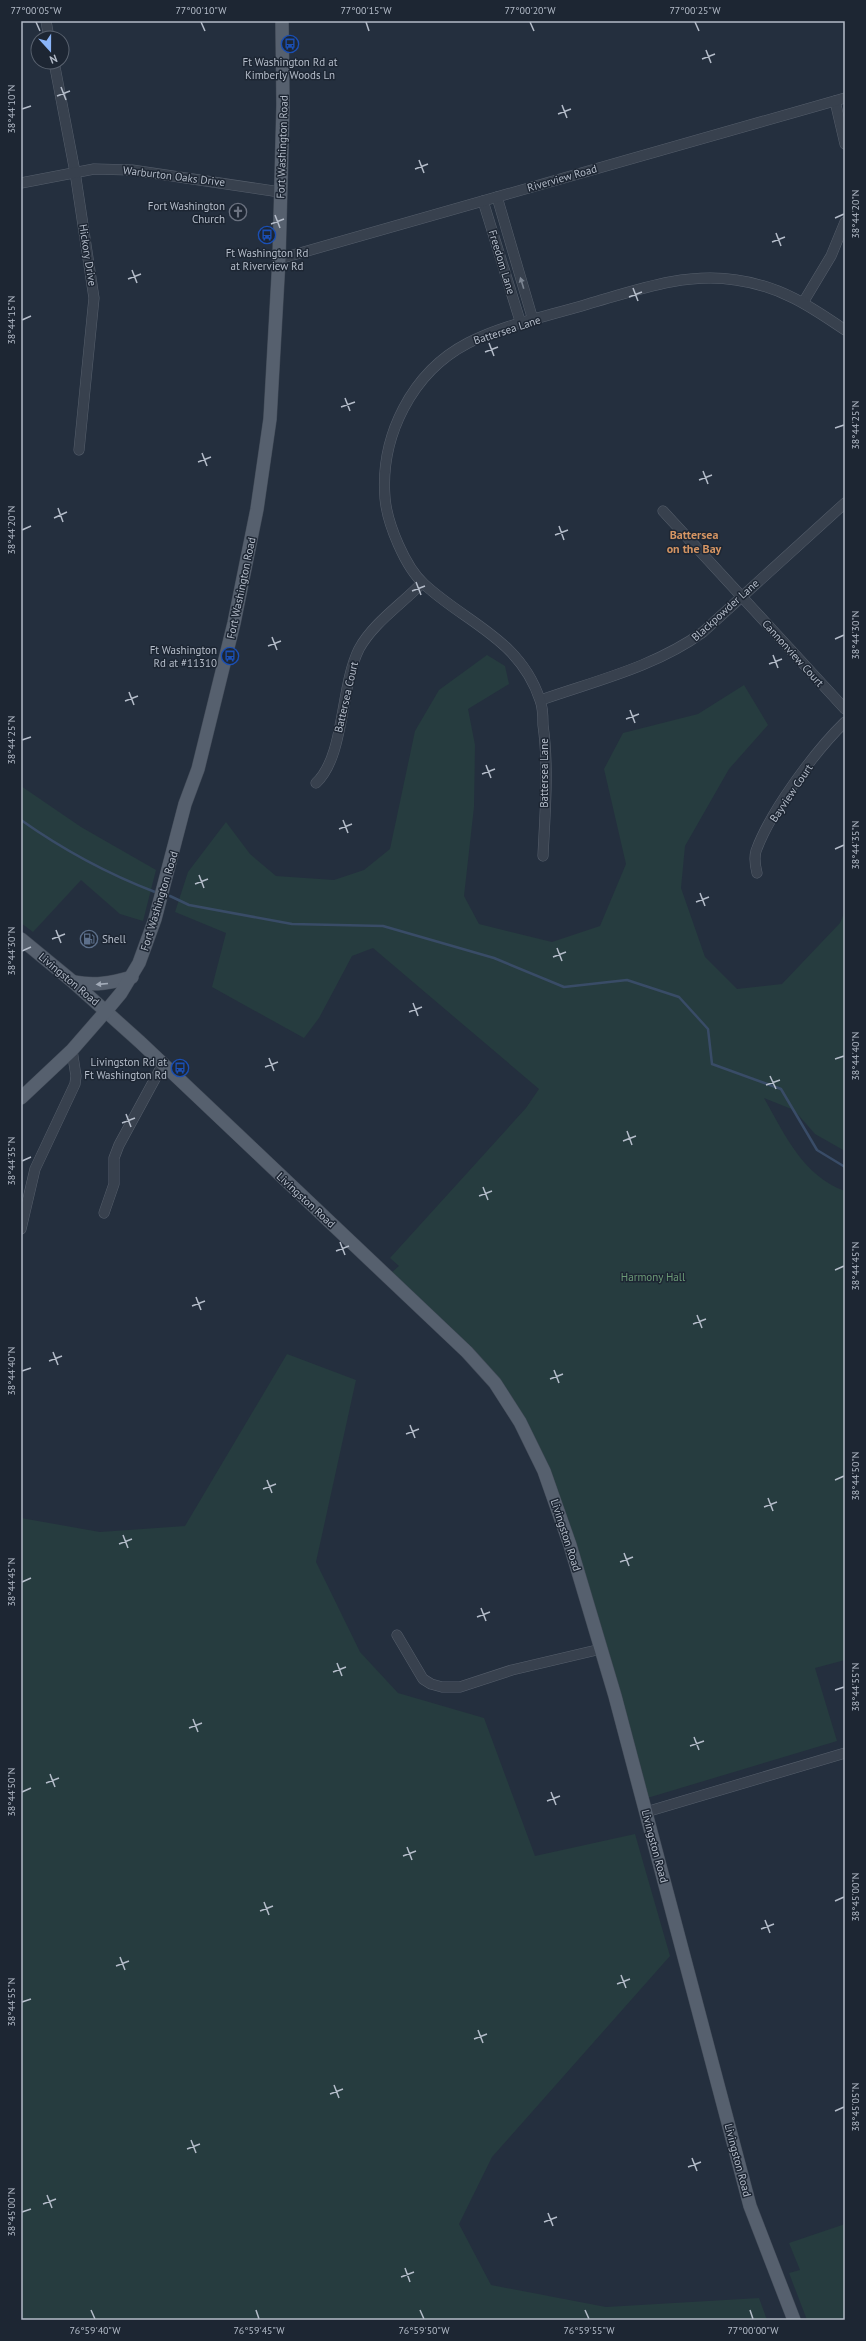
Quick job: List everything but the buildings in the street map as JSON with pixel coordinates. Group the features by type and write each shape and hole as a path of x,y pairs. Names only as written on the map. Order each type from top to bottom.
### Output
{"main road":[{"name":"Fort Washington Road","path":"21,1098 72,1050 106,1011 132,977 150,937 185,804 204,742 246,568 257,509 270,419 279,259 283,65 282,21"},
{"name":"Livingston Road","path":"21,939 106,1011 467,1352 495,1383 520,1422 544,1472 570,1545 602,1649 750,2206 794,2320"},
{"path":"72,981 90,985 112,983 132,977"}],"street":[{"name":"Hickory Drive","path":"56,70 75,172 94,298 79,450"},
{"name":"Riverview Road","path":"279,259 845,98"},
{"path":"835,101 845,144"},
{"name":"Warburton Oaks Drive","path":"21,183 94,169 132,170 280,192"},
{"name":"Freedom Lane","path":"497,197 533,320"},
{"name":"Freedom Lane","path":"483,201 521,324"},
{"path":"804,302 831,256 845,222"},
{"name":"Battersea Lane","path":"543,856 547,762 541,700 520,662 509,648 485,628 422,583 404,554 387,514 384,487 386,464 393,431 406,403 419,384 442,360 471,341 533,320 637,290 690,279 713,278 744,281 804,302 845,330"},
{"name":"Blackpowder Lane","path":"541,700 644,665 666,655 703,632 845,503"},
{"name":"Cannonview Court","path":"663,511 845,709"},
{"name":"Battersea Court","path":"316,783 324,776 332,759 347,686 360,648 377,626 422,583"},
{"name":"Bayview Court","path":"757,873 755,861 756,852 776,815 806,769 845,722"},
{"path":"21,1229 35,1169 75,1084 76,1072 72,1050"},
{"path":"104,1213 114,1184 114,1158 163,1064"},
{"path":"397,1635 423,1679 431,1684 442,1687 460,1687 512,1670 602,1649"},
{"path":"646,1812 845,1753"}],"green space":[{"name":"Harmony Hall","path":"487,655 505,666 509,684 468,709 475,745 474,807 464,896 479,924 552,942 600,926 626,864 604,769 623,733 698,714 744,685 768,725 729,769 685,846 681,888 705,957 737,989 782,984 840,923 845,911 845,1151 815,1134 794,1110 764,1098 788,1140 806,1165 830,1184 845,1191 845,1660 815,1668 837,1741 644,1799 614,1687 519,1415 391,1273 399,1266 390,1258 526,1108 539,1089 373,948 352,956 319,1018 304,1038 212,987 226,933 175,912 188,872 226,822 250,854 276,876 334,880 364,870 390,849 415,731 439,690"},
{"path":"21,786 81,827 156,870 143,921 120,914 81,880 33,932 21,923"},
{"path":"287,1354 356,1380 316,1562 360,1652 398,1693 484,1718 535,1856 635,1834 670,1956 492,2157 459,2224 491,2285 606,2307 759,2298 767,2320 21,2320 21,1518 100,1532 185,1526"},
{"path":"845,2224 845,2320 807,2320 789,2273 800,2270 789,2243"}],"waterway":[{"path":"21,820 86,860 137,885 155,892"},
{"path":"170,896 189,905 292,924 383,926 494,958 564,987 627,980 679,997 708,1029 712,1064 781,1089 817,1150 845,1167"}],"place":[{"name":"Ft Washington Rd at Kimberly Woods Ln","path":"290,44"},
{"name":"Fort Washington Church","path":"238,212"},
{"name":"Ft Washington Rd at Riverview Rd","path":"267,235"},
{"name":"Ft Washington Rd at #11310","path":"230,656"},
{"name":"Shell","path":"89,939"},
{"name":"Livingston Rd at Ft Washington Rd","path":"180,1068"}],"district":[{"name":"Battersea on the Bay","path":"694,542"}]}
